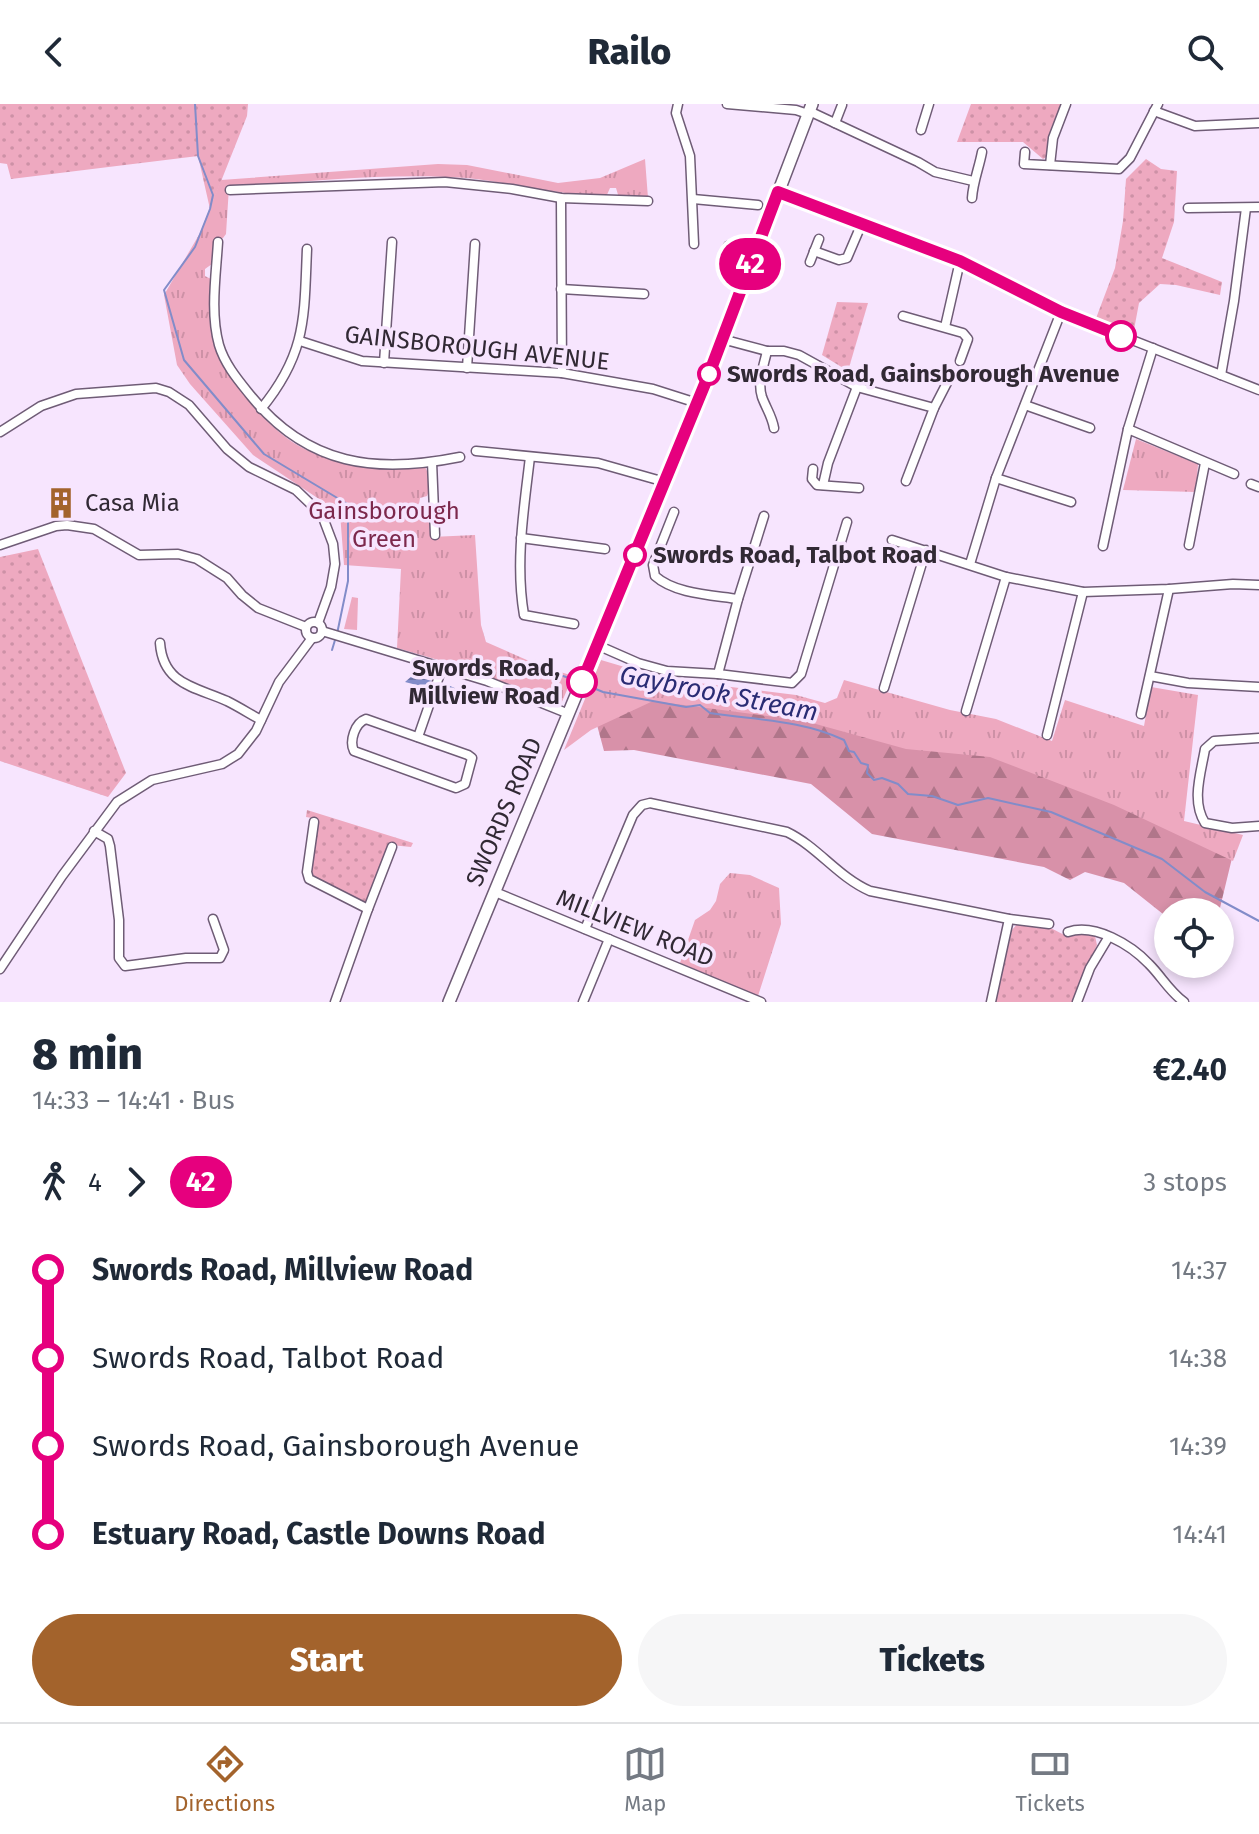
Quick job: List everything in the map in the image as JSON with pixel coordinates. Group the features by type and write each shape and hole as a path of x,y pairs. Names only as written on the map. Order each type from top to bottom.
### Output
{"main road":[{"name":"SWORDS ROAD","path":"449,1002 697,403 810,110"}],"street":[{"path":"678,104 676,113 690,156 694,244"},
{"path":"727,104 810,110 935,172 973,181"},
{"path":"921,130 929,104"},
{"path":"1050,165 1053,138 1066,104"},
{"path":"835,123 842,105"},
{"path":"1025,152 1024,164 1119,169 1130,158 1156,108 1195,126 1259,123"},
{"path":"914,114 925,116"},
{"path":"972,198 973,181 982,152"},
{"path":"230,190 428,181 462,182 561,198 648,201"},
{"path":"778,192 960,261 1061,312 1259,390"},
{"path":"561,198 562,373"},
{"path":"693,199 758,205"},
{"path":"1188,208 1259,207"},
{"path":"1221,375 1246,208"},
{"path":"814,251 839,260 847,258 862,223"},
{"path":"810,262 819,239"},
{"path":"218,242 216,327 224,360 261,409 283,430 310,448 367,464 432,462 460,457"},
{"path":"384,363 392,242"},
{"path":"467,368 475,244"},
{"path":"728,246 756,249"},
{"path":"261,409 284,377 300,341 304,324 307,249"},
{"path":"945,327 960,261"},
{"path":"561,289 644,294"},
{"path":"970,564 996,478 1061,312"},
{"path":"903,316 963,333 968,339 960,361"},
{"path":"722,339 767,351 799,355 857,387 934,408"},
{"name":"GAINSBOROUGH AVENUE","path":"300,341 344,357 384,363 562,373 653,389 697,403"},
{"path":"1103,546 1128,429 1153,348"},
{"path":"767,351 760,385 761,396 772,415 774,428"},
{"path":"906,481 934,408 950,377"},
{"path":"823,485 828,463 857,387"},
{"path":"0,432 41,406 76,394 156,388 169,392 189,405 227,449 249,467 296,490 322,515 333,544 335,564 320,636 312,638 279,682 245,747 230,760 217,765 175,773 138,786 117,802 0,969"},
{"path":"1025,405 1090,428"},
{"path":"1128,429 1234,474"},
{"path":"476,451 598,463 665,482"},
{"path":"530,457 521,538 521,600 524,615 574,624"},
{"path":"432,462 435,535"},
{"path":"1189,545 1205,463"},
{"path":"813,469 814,483 859,488"},
{"path":"996,478 1071,502"},
{"path":"674,512 653,565 655,576 669,585 687,590 738,599"},
{"path":"718,674 764,516"},
{"path":"597,645 651,667 792,683 801,674 847,522"},
{"path":"0,545 56,526 94,529 139,555 178,554 197,559 227,578 258,608 306,627"},
{"path":"521,538 605,549"},
{"path":"892,540 1006,577 1083,592 1259,585"},
{"path":"884,688 926,550"},
{"path":"966,711 1006,577"},
{"path":"1141,714 1169,589"},
{"path":"1047,735 1083,592"},
{"path":"306,627 311,622 342,638 487,681 569,714"},
{"path":"306,627 307,635 312,638"},
{"path":"160,643 165,665 185,685 225,700 261,720"},
{"path":"418,737 442,668"},
{"path":"1150,676 1188,683 1259,687"},
{"path":"366,719 418,737 472,758 465,784 456,788 354,751 352,746 358,724 366,719"},
{"path":"1259,738 1214,741 1205,749 1198,785 1198,807 1205,823 1232,828 1259,826"},
{"path":"585,929 633,815 642,805 650,803 787,832 856,885 870,891 1049,924"},
{"path":"314,822 307,872 309,879 368,909"},
{"path":"94,831 108,839 110,846 119,920 119,958 125,966 186,958 220,958 224,950 213,919"},
{"path":"335,1002 392,847"},
{"name":"MILLVIEW ROAD","path":"495,892 761,1002"},
{"path":"991,1002 1009,919"},
{"path":"1068,932 1087,929 1137,954 1184,1002"},
{"path":"1077,1002 1090,968 1108,938"},
{"path":"583,1002 609,939"}],"green space":[{"path":"0,104 248,104 247,116 210,209 198,156 11,179 7,164 0,163"},
{"path":"971,104 1062,104 1051,128 1047,157 1043,159 1023,142 957,142"},
{"name":"Gainsborough Green","path":"645,159 648,198 619,198 616,188 610,188 606,197 437,176 348,178 229,187 226,234 223,238 215,239 212,264 205,269 205,276 211,279 214,341 226,370 248,400 274,428 299,446 322,457 364,467 425,467 429,491 427,496 420,498 419,504 429,509 431,537 475,535 481,625 486,642 573,676 561,704 557,704 459,666 397,648 401,569 344,565 340,513 253,455 177,365 164,295 200,233 221,180 438,164 467,165 558,183 600,178"},
{"path":"1146,159 1161,169 1177,171 1174,222 1162,258 1222,282 1220,295 1160,284 1139,303 1133,335 1095,321 1115,268 1126,179"},
{"path":"837,302 868,303 848,371 822,355"},
{"path":"1136,439 1198,464 1196,492 1123,490"},
{"path":"38,549 126,773 108,797 0,761 0,557"},
{"path":"352,597 358,598 357,630 344,629"},
{"path":"601,660 665,679 796,695 825,703 837,698 844,680 950,710 996,719 1052,741 1065,700 1144,726 1151,687 1198,695 1184,821 1243,835 1233,861 1114,805 990,757 906,749 805,721 653,701 591,730 564,750"},
{"path":"604,683 1026,752 1233,854 1222,898 1154,898 1154,907 1124,883 1085,872 1070,880 1044,867 872,834 811,784 634,750 604,751 597,725"},
{"path":"307,810 413,843 411,847 391,845 367,904 315,880 311,874 318,823 317,819 306,817"},
{"path":"730,873 750,875 779,888 781,924 758,996 680,963 695,920 710,910 720,884"},
{"path":"1018,923 1042,925 1067,935 1083,932 1095,936 1097,945 1072,1002 995,1002 1012,930"}],"water":[{"path":"413,675 450,686 468,698 462,702 444,692 405,682"}],"waterway":[{"name":"Gaybrook Stream","path":"195,104 198,156 213,195 195,247 164,290 184,360 264,454 349,505"},
{"path":"337,634 348,581 348,506"},
{"path":"332,650 335,640"},
{"name":"Gaybrook Stream","path":"563,676 572,679"},
{"name":"Gaybrook Stream","path":"591,687 603,692 686,707 700,705 710,713 828,733 844,740 849,751 854,752 861,763 868,765 867,773 874,780 882,778 898,784 908,794 932,796 958,805 988,798 1051,812 1162,859 1205,892 1259,921"}],"bus line":[{"name":"42","path":"582,682 709,374 778,192 960,261 1061,312 1121,336"}],"place":[{"name":"Swords Road, Gainsborough Avenue","path":"709,374"},
{"name":"Casa Mia","path":"61,503"},
{"name":"Swords Road, Talbot Road","path":"635,555"},
{"name":"Swords Road, Millview Road","path":"582,682"}]}
